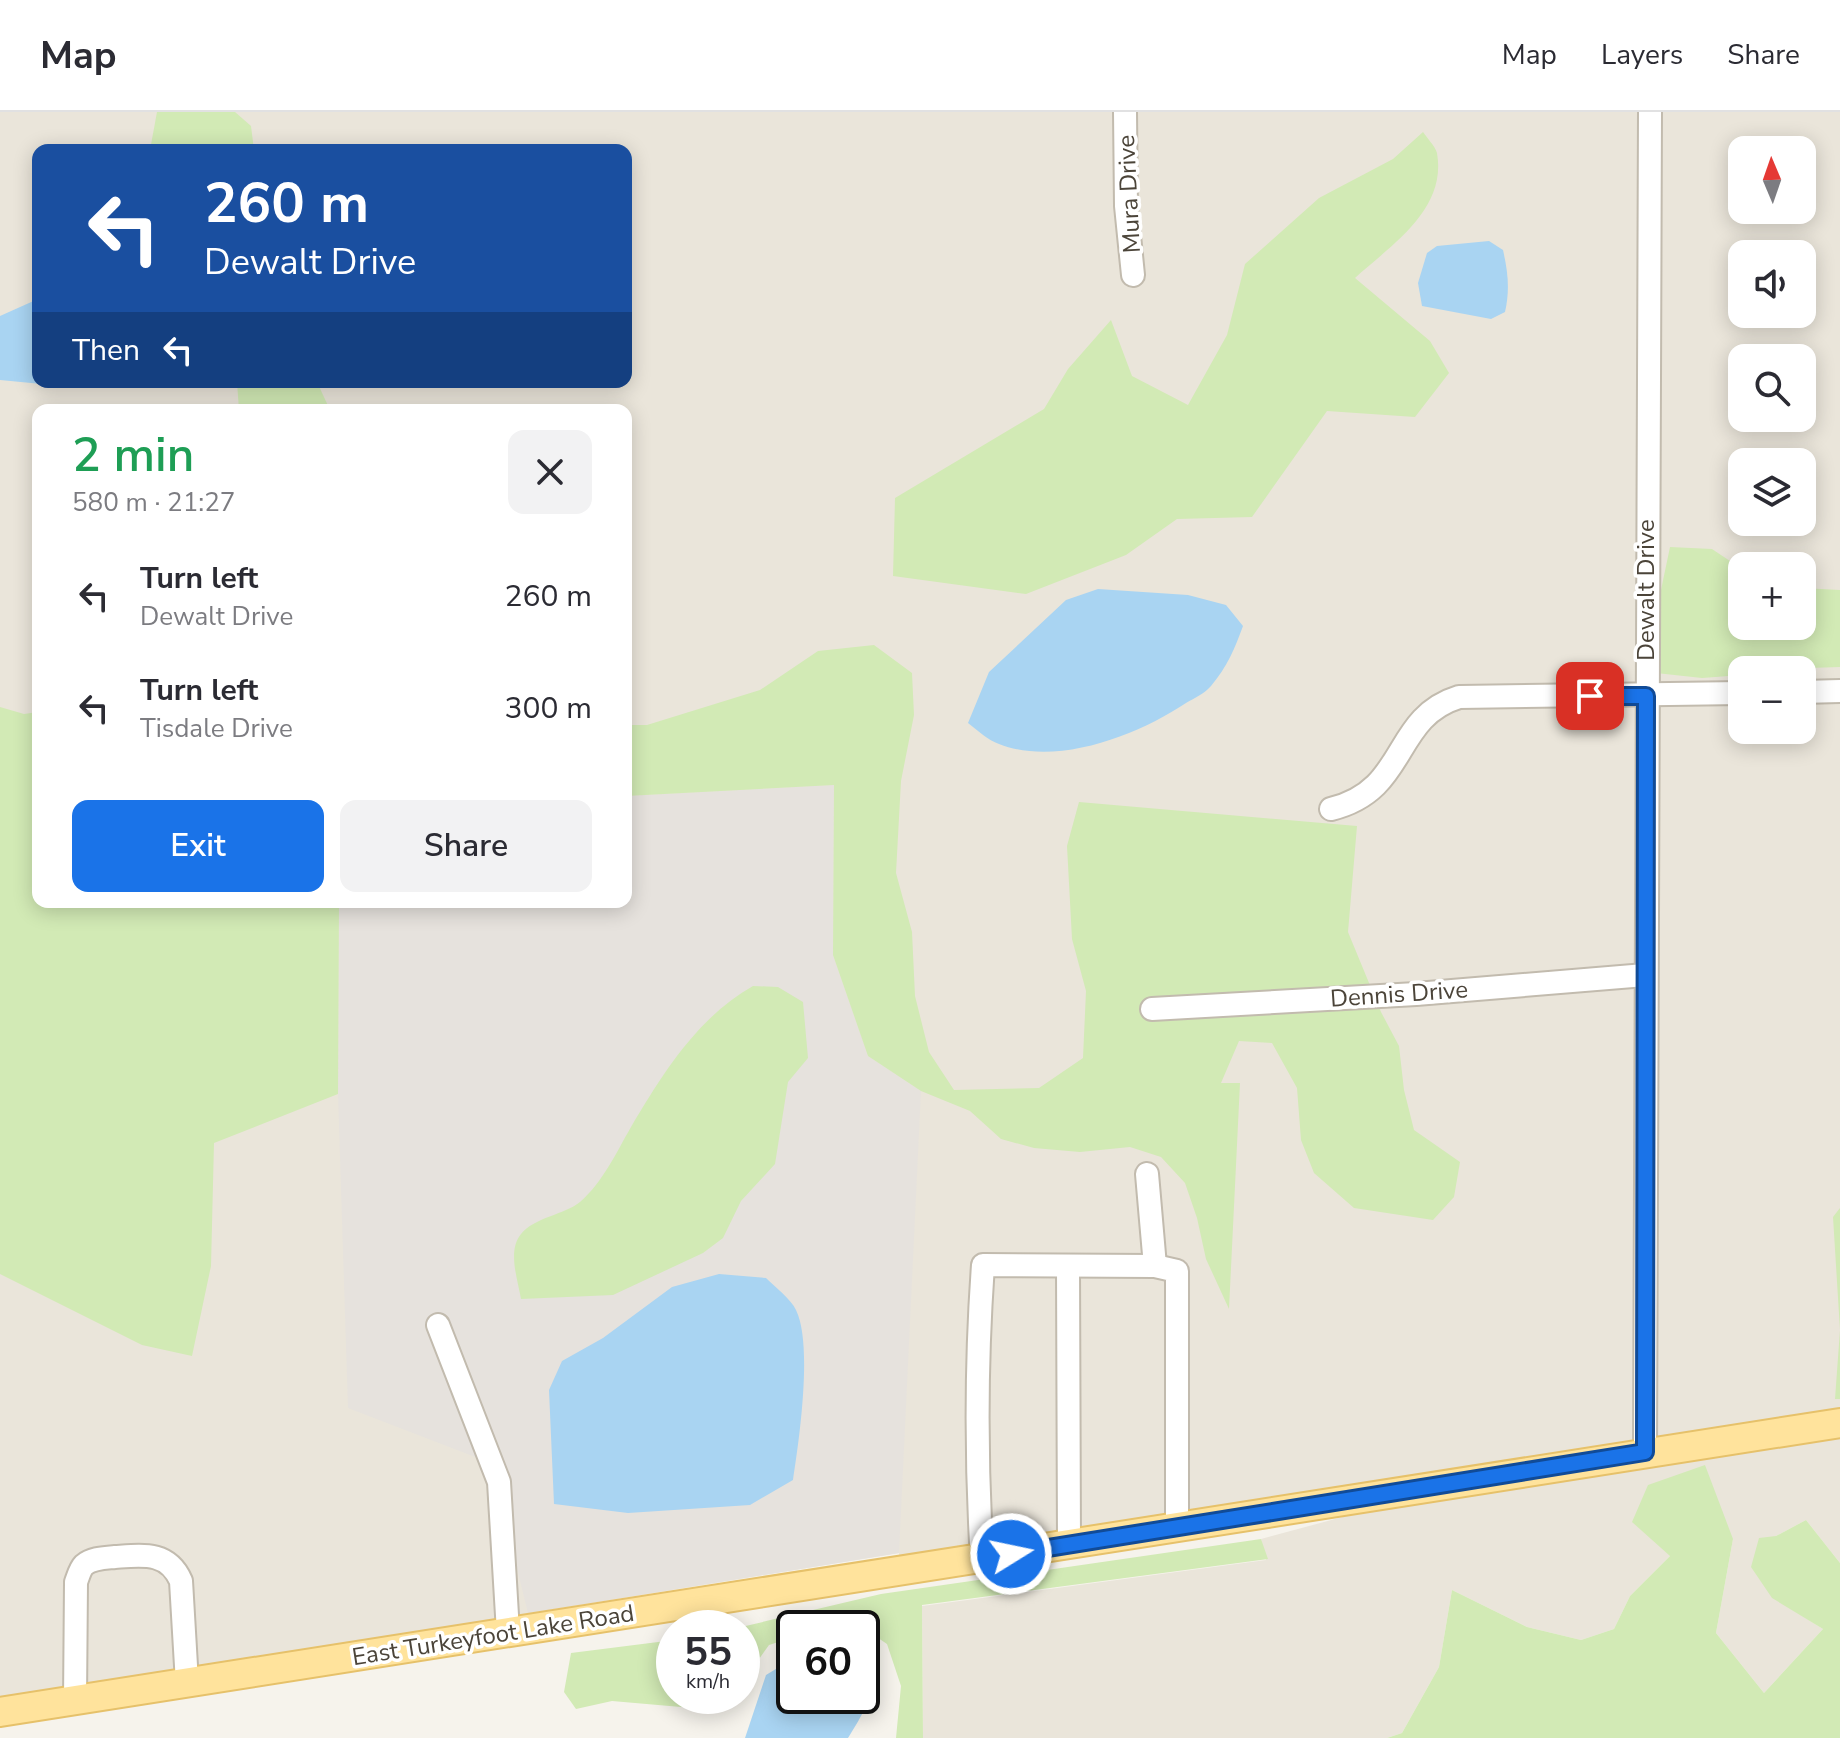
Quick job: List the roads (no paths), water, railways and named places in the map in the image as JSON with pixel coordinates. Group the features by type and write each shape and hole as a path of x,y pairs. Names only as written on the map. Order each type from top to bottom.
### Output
{"main road":[{"name":"East Turkeyfoot Lake Road","path":"0,1712 1840,1423"}],"street":[{"name":"Mura Drive","path":"1125,112 1126,206 1133,275"},
{"name":"Dewalt Drive","path":"1645,1452 1650,112"},
{"path":"1816,692 1840,691"},
{"path":"1331,809 1347,805 1379,785 1418,723 1441,703 1459,697 1728,693"},
{"name":"Dennis Drive","path":"1152,1009 1416,994 1645,975"},
{"path":"1147,1174 1155,1266"},
{"path":"982,1560 979,1493 983,1265 1155,1266 1177,1271 1177,1528"},
{"path":"1068,1267 1069,1544"},
{"path":"438,1325 499,1482 508,1632"},
{"path":"75,1701 76,1582 84,1565 96,1559 148,1554 169,1562 176,1569 181,1581 187,1683"}],"water":[{"path":"1489,241 1503,250 1508,281 1505,312 1491,319 1422,306 1418,283 1427,253 1437,246"},
{"path":"32,302 32,383 0,380 0,316"},
{"path":"1098,589 1188,595 1226,605 1243,626 1234,650 1209,689 1167,715 1121,736 1071,750 1022,750 995,742 968,723 989,672 1066,600"},
{"path":"719,1274 766,1278 796,1310 804,1346 804,1369 793,1480 750,1505 628,1513 554,1504 549,1390 562,1361 603,1338 672,1287"},
{"path":"776,1669 776,1714 862,1714 848,1738 745,1738 753,1714 760,1714 760,1693 766,1675"}]}
